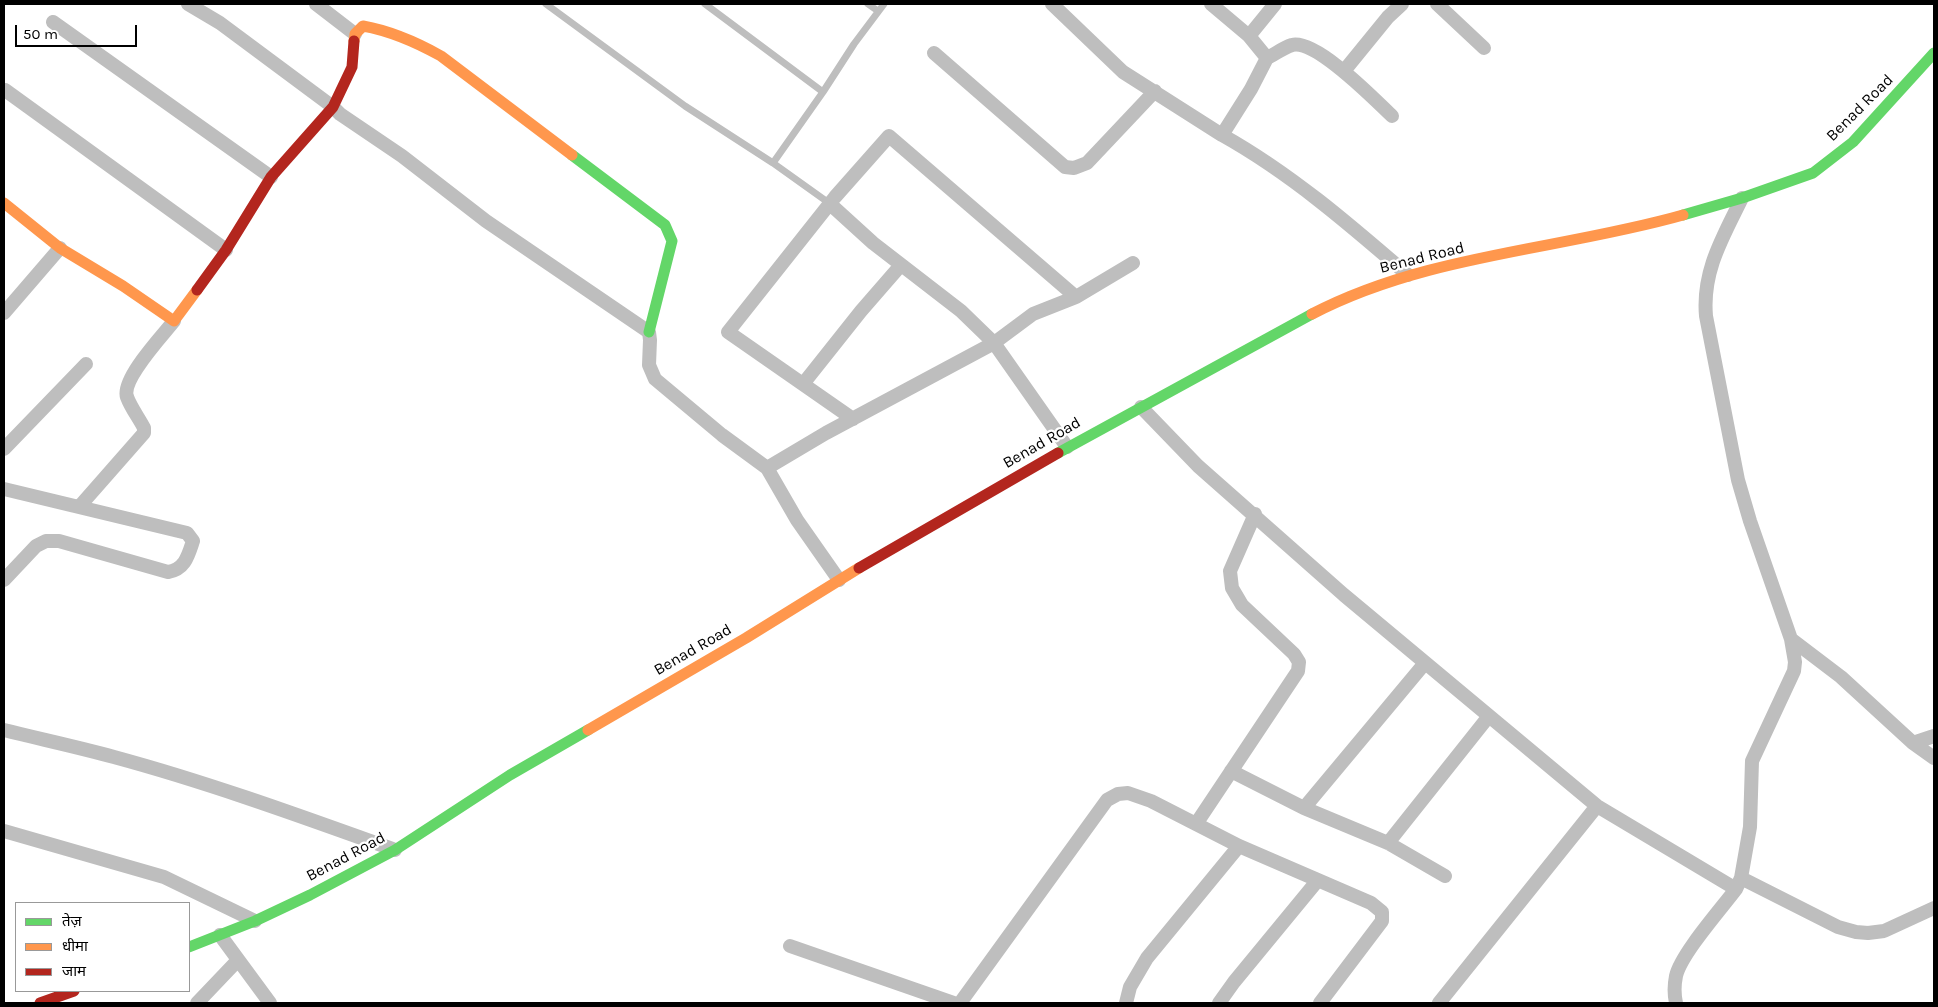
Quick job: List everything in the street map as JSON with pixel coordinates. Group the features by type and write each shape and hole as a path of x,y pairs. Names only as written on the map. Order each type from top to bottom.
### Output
{"main road":[{"path":"4,203 60,248 123,286 174,321 226,250 271,177 333,107 352,67 355,34 362,26 379,28 413,40 441,56 665,225 672,241 649,332"},
{"name":"Benad Road","path":"190,947 255,921 310,895 395,850 510,775 746,638 838,580 1067,447 1249,347 1343,298 1408,275 1675,217 1742,198 1813,173 1853,142 1934,53"},
{"path":"40,1003 71,992"}],"street":[{"path":"188,4 220,24 340,114 402,156 486,221 649,332 649,364 655,379 722,435 767,468 797,520 838,580"},
{"path":"316,4 355,34"},
{"path":"1052,4 1123,72 1222,135 1256,153 1333,211 1408,275"},
{"path":"1211,4 1249,36 1267,58"},
{"path":"1249,36 1275,4"},
{"path":"1344,71 1388,17 1402,4"},
{"path":"1437,4 1484,48"},
{"path":"54,22 271,177"},
{"path":"1222,135 1251,89 1267,58 1293,45 1309,47 1344,71 1392,116"},
{"path":"934,53 1066,167 1074,168 1087,163 1155,91"},
{"path":"5,90 226,250"},
{"path":"853,418 728,332 829,203 888,136 1076,297"},
{"path":"1676,1003 1674,992 1676,975 1683,959 1739,884 1750,827 1750,771 1752,761 1794,671 1795,662 1791,639 1750,521 1738,480 1706,316 1704,297 1715,253 1742,198"},
{"path":"829,203 901,266 961,311 994,343 1067,447"},
{"path":"4,313 60,248"},
{"path":"767,468 853,418 994,343 1033,314 1076,297 1133,263"},
{"path":"803,384 861,311 901,266"},
{"path":"78,507 144,433 144,428 126,395 129,382 135,371 174,321"},
{"path":"4,449 86,364"},
{"path":"1141,407 1198,466 1255,514 1344,595 1597,806 1739,884 1838,927 1856,932 1884,931 1934,908"},
{"path":"4,489 187,534 192,537 194,542 186,561 181,567 168,572 59,541 46,541 36,546 4,580"},
{"path":"1196,824 1298,671 1299,662 1294,654 1242,605 1232,588 1230,571 1255,514"},
{"path":"1791,639 1841,677 1913,743 1934,758"},
{"path":"1304,808 1424,663"},
{"path":"1388,843 1489,716"},
{"path":"4,730 114,757 189,779 299,815 395,850"},
{"path":"1913,743 1934,736"},
{"path":"1231,771 1304,808 1388,843 1445,876"},
{"path":"960,1003 1107,800 1118,794 1128,793 1151,801 1239,846 1371,903 1382,912 1382,921 1320,1003"},
{"path":"1440,1003 1597,806"},
{"path":"4,831 164,877 255,921"},
{"path":"1126,1003 1130,987 1147,958 1239,846"},
{"path":"1219,1003 1318,880"},
{"path":"220,935 270,1003"},
{"path":"790,946 954,1003"},
{"path":"197,1003 238,960"}],"lane":[{"path":"546,4 685,106 773,162 829,203"},
{"path":"705,4 823,92"},
{"path":"868,4 878,11"},
{"path":"773,162 823,92 854,44 884,4"}],"traffic: fast":[{"path":"1683,215 1742,198 1813,173 1853,142 1934,53"},
{"path":"572,155 665,225 672,241 649,332"},
{"path":"1058,453 1312,314"},
{"path":"190,947 255,921 310,895 395,850 510,775 588,730"}],"traffic: slow":[{"path":"354,41 355,34 363,26 393,34 432,51 572,155"},
{"path":"4,203 60,248 123,286 174,321 197,290"},
{"path":"1312,314 1356,294 1401,278 1494,255 1589,237 1683,215"},
{"path":"588,730 746,638 859,568"}],"traffic: jam":[{"path":"197,290 226,250 271,177 333,107 352,67 354,41"},
{"path":"859,568 1058,453"},
{"path":"40,1003 71,992"}]}
